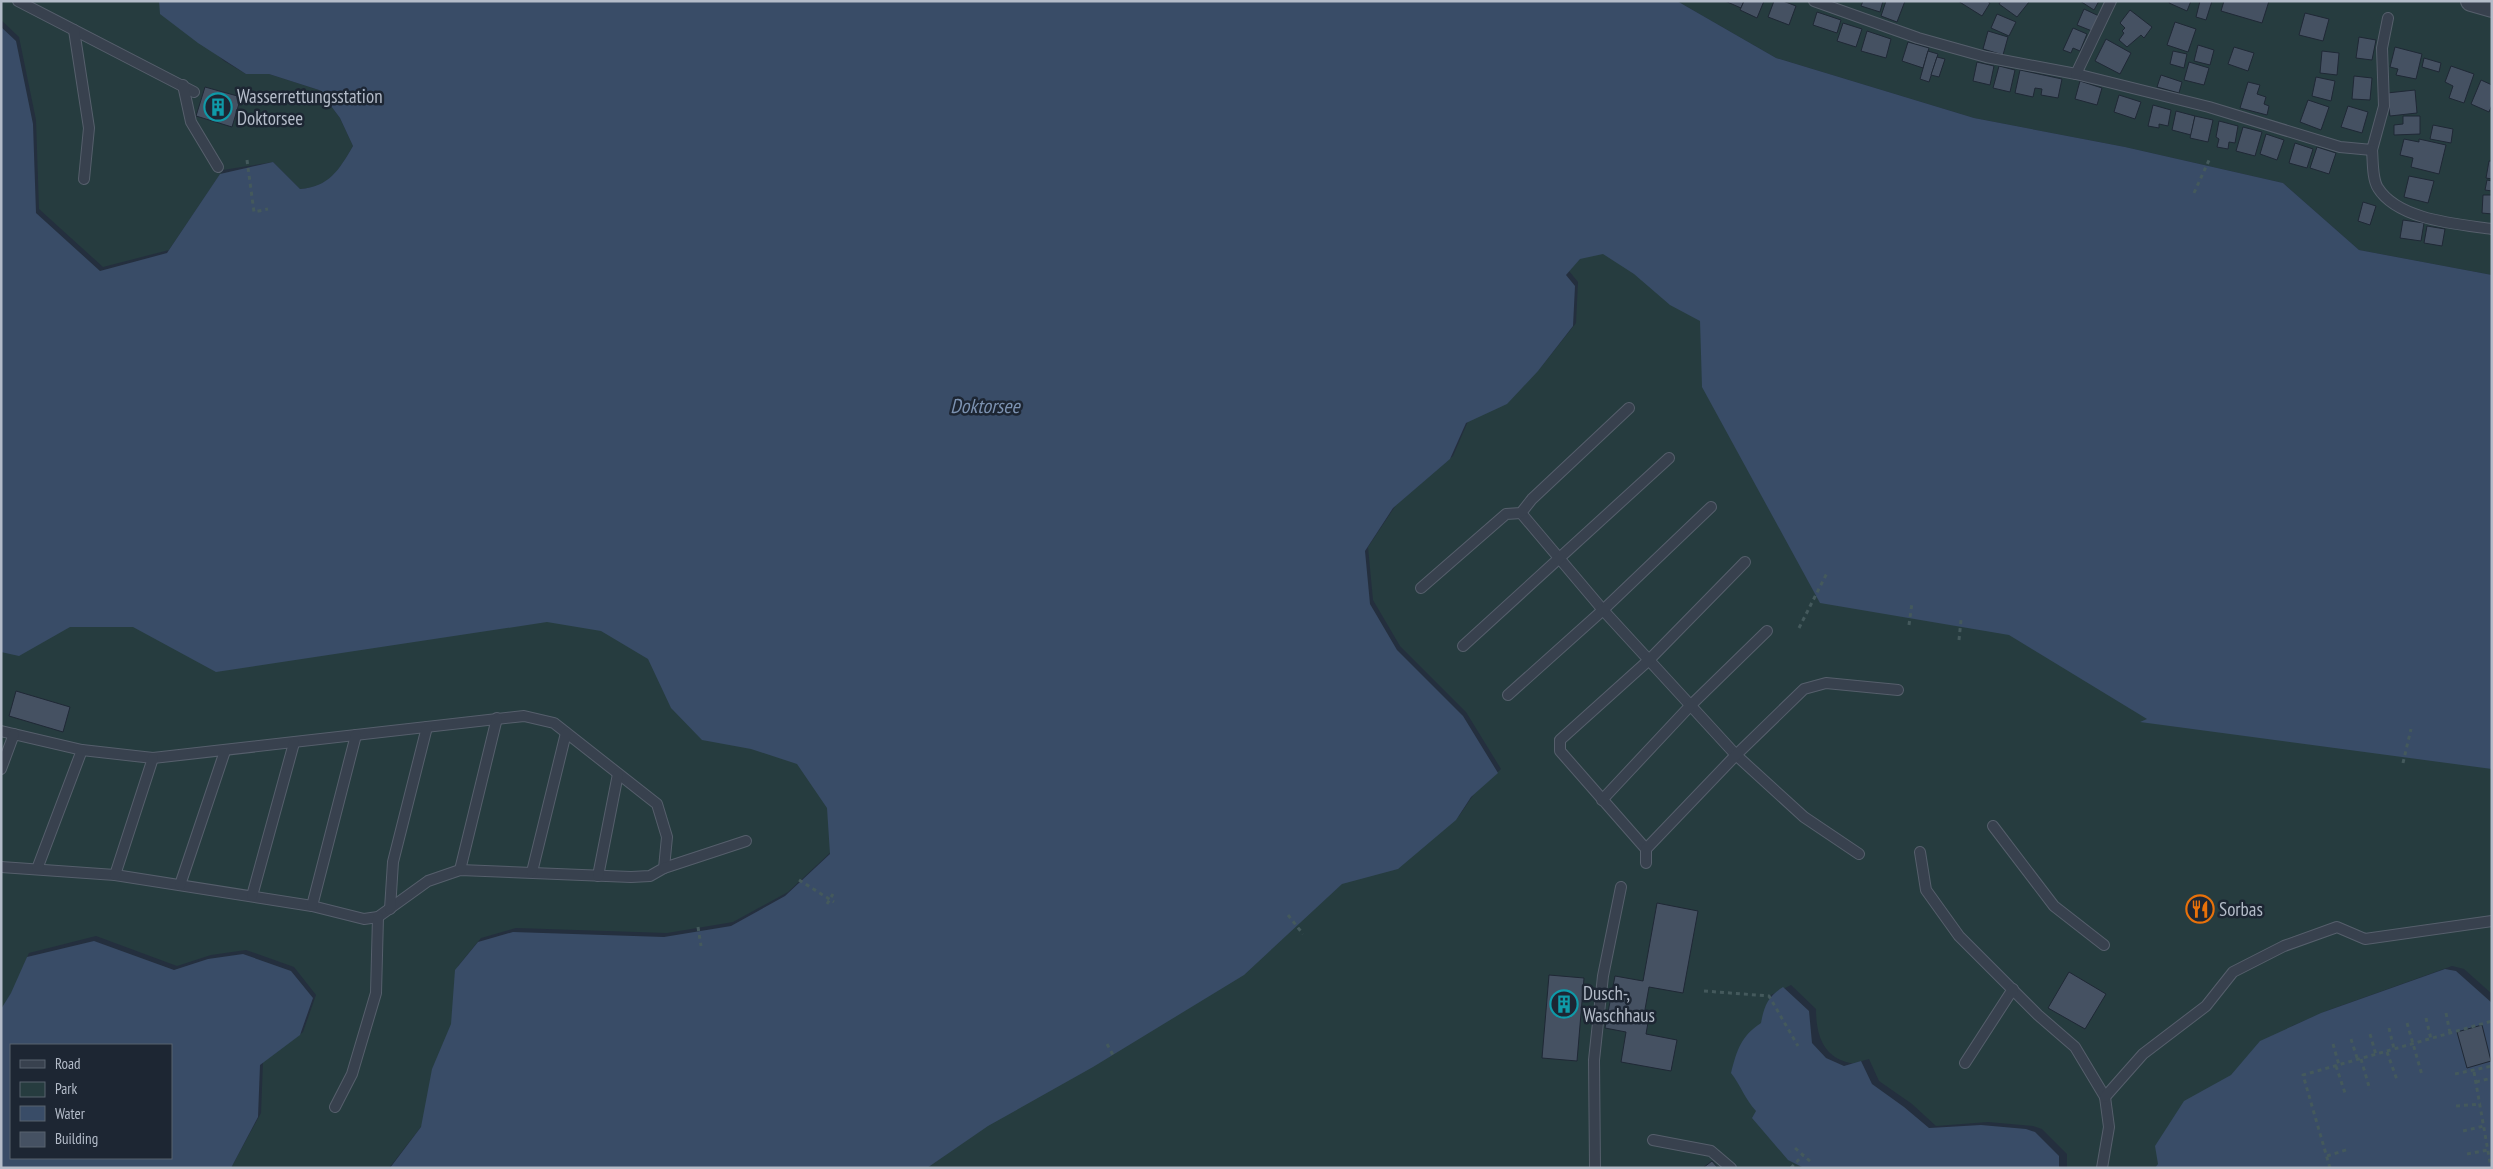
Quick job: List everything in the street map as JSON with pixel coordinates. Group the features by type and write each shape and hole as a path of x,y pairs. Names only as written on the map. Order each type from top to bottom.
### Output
{"street":[{"path":"2471,1 2492,7"}],"lane":[{"path":"18,1 194,92"},
{"path":"1814,1 1918,38 1986,57 2076,74 2209,107 2340,147 2372,150"},
{"path":"2076,74 2111,1"},
{"path":"2388,18 2382,48 2384,106 2372,150 2377,187 2398,208 2442,221 2492,229"},
{"path":"74,30 89,128 84,179"},
{"path":"183,85 191,122 218,167"},
{"path":"1521,514 1532,500 1629,408"},
{"path":"1464,646 1669,458"},
{"path":"1508,695 1603,610 1711,507"},
{"path":"1421,588 1506,514 1521,514 1603,610 1736,755 1804,817 1859,854"},
{"path":"1646,863 1646,849 1560,751 1560,740 1649,660 1745,562"},
{"path":"1602,800 1690,706 1767,631"},
{"path":"1646,849 1736,755 1804,689 1826,683 1898,690"},
{"path":"1,731 82,750 153,758 524,716 554,723 657,804 666,836 664,868"},
{"path":"460,870 497,718"},
{"path":"390,909 393,862 427,727"},
{"path":"532,872 566,733"},
{"path":"1,769 14,734"},
{"path":"312,906 356,735"},
{"path":"252,896 294,743"},
{"path":"37,869 82,750"},
{"path":"180,885 225,751"},
{"path":"115,875 153,758"},
{"path":"598,876 618,774"},
{"path":"1993,826 2054,906 2104,945"},
{"path":"1,867 115,875 312,906 364,919 378,917 428,881 460,870 598,876 650,876 664,868 746,841"},
{"path":"1920,852 1926,890 1959,936 2038,1015 2075,1047 2105,1097 2109,1127 2102,1168"},
{"path":"1595,1168 1594,1060 1603,976 1621,887"},
{"path":"335,1108 352,1074 376,993 378,917"},
{"path":"2105,1097 2143,1054 2206,1006 2233,972 2284,946 2337,927 2365,939 2492,921"},
{"path":"1965,1062 2012,989"},
{"path":"1654,1140 1710,1151 1731,1168"}],"path":[{"path":"2194,192 2210,158"},
{"path":"247,160 254,212 268,209"},
{"path":"1799,628 1828,570"},
{"path":"1909,625 1912,604"},
{"path":"1959,640 1961,620"},
{"path":"2403,763 2411,729"},
{"path":"799,880 834,902"},
{"path":"827,904 833,894"},
{"path":"1288,915 1303,934"},
{"path":"698,926 702,946"},
{"path":"1704,991 1769,996 1798,1046"},
{"path":"2446,1013 2450,1033"},
{"path":"2426,1018 2430,1038"},
{"path":"2330,1168 2303,1075 2394,1049 2412,1046 2430,1038 2492,1021"},
{"path":"2407,1023 2412,1046 2422,1075"},
{"path":"2389,1028 2394,1049"},
{"path":"2370,1034 2376,1054"},
{"path":"2351,1039 2370,1090"},
{"path":"1106,1044 1114,1057"},
{"path":"2333,1044 2346,1096"},
{"path":"2387,1052 2397,1080"},
{"path":"2455,1074 2474,1072 2492,1066"},
{"path":"2474,1072 2491,1168"},
{"path":"2476,1082 2492,1078"},
{"path":"2456,1106 2481,1104"},
{"path":"2463,1131 2484,1126"},
{"path":"1795,1148 1812,1163"},
{"path":"2327,1156 2348,1149"},
{"path":"2467,1154 2488,1150"},
{"path":"1791,1168 1803,1155"}],"green space":[{"path":"1,1 162,1 224,61 246,74 269,74 319,90 340,118 353,146 343,163 332,176 319,185 310,188 300,189 273,162 223,170 169,250 103,267 39,209 36,120 19,37 1,20"},
{"path":"1677,1 2492,1 2492,275 2359,250 2283,183 2125,147 1974,118 1776,58"},
{"path":"1606,250 1703,317 2012,632 2492,764 2492,994 2464,969 2452,966 2329,1010 2292,1026 2161,1168 2067,1168 2067,1154 2042,1129 2033,1126 1988,1122 1936,1126 1912,1104 1879,1081 1869,1059 1850,1063 1840,1060 1827,1050 1819,1035 1816,1009 1791,985 1769,996 1827,1168 925,1168 1345,881 1401,865 1459,816 1474,794 1501,769 1466,712 1400,646 1373,600 1368,547 1396,505 1453,456 1469,419 1510,400 1541,367 1576,323 1578,282 1569,271 1583,255"},
{"path":"550,619 604,628 800,760 829,804 833,850 788,892 733,922 667,933 516,928 481,938 458,966 453,1020 424,1123 389,1168 229,1168 261,1113 263,1062 303,1032 316,995 294,967 246,950 211,955 177,966 96,936 29,953 14,989 1,1009 1,647 73,623"}],"water":[{"name":"Doktorsee","path":"159,1 1677,1 1776,58 1974,118 2125,147 2283,183 2359,250 2492,275 2492,769 2140,722 2147,719 2009,635 1820,603 1702,387 1700,321 1670,305 1634,274 1603,254 1580,259 1566,275 1575,286 1573,326 1538,371 1507,404 1466,423 1450,459 1393,508 1365,551 1370,604 1397,650 1463,716 1498,773 1471,797 1456,820 1398,869 1342,884 1244,975 1093,1067 988,1126 927,1168 390,1168 421,1127 432,1069 451,1024 455,970 478,942 513,932 664,937 731,926 785,896 830,854 827,808 797,764 751,749 702,740 671,708 648,659 601,631 547,622 216,672 133,627 70,627 19,656 1,652 1,27 16,41 33,124 36,213 100,271 167,253 220,174 273,162 300,189 310,188 319,185 332,176 343,163 353,146 340,118 319,90 269,74 246,74 198,43 160,14"},
{"path":"94,941 174,970 208,959 243,954 291,971 313,998 300,1035 260,1065 258,1117 231,1168 1,1168 1,1009 11,993 27,957"},
{"path":"2445,969 2456,971 2492,1003 2492,1168 2155,1168 2158,1164 2155,1146 2184,1101 2231,1075 2260,1041 2321,1013"},
{"path":"1783,987 1809,1011 1812,1043 1826,1058 1844,1066 1861,1061 1872,1084 1929,1128 1981,1125 2026,1129 2035,1132 2059,1156 2059,1168 1804,1168 1788,1160 1752,1118 1756,1111 1731,1073 1735,1057 1744,1038 1761,1023 1765,1007 1770,998"}],"building":[{"path":"1725,1 1744,1 1741,8"},
{"path":"1744,1 1764,1 1757,18 1740,10"},
{"path":"1774,1 1783,1 1796,6 1789,25 1768,17"},
{"path":"1863,1 1883,1 1880,12 1861,6"},
{"path":"1886,1 1905,1 1897,22 1881,16"},
{"path":"1958,1 1987,1 1990,3 1982,16"},
{"path":"2001,1 2029,2 2017,17 1999,4"},
{"path":"2080,1 2099,1 2094,10"},
{"path":"2170,1 2191,1 2187,11 2169,3"},
{"path":"2200,1 2212,1 2206,20 2196,17"},
{"path":"2224,1 2269,1 2262,23 2221,11"},
{"path":"2084,9 2099,16 2092,31 2077,25"},
{"path":"2130,10 2152,27 2144,38 2141,35 2127,47 2119,40 2125,28 2120,23"},
{"path":"1817,12 1841,20 1837,33 1813,25"},
{"path":"2305,13 2329,19 2323,41 2299,35"},
{"path":"1997,14 2016,22 2009,36 1991,28"},
{"path":"2175,22 2196,29 2188,52 2167,45"},
{"path":"1843,23 1862,29 1856,47 1837,41"},
{"path":"2073,28 2087,34 2080,51 2073,48 2071,53 2063,50"},
{"path":"1867,31 1891,39 1886,58 1861,51"},
{"path":"1988,31 2008,37 2003,55 1983,49"},
{"path":"2359,37 2376,40 2372,60 2356,58"},
{"path":"2106,39 2131,53 2120,74 2095,61"},
{"path":"1908,42 1929,48 1923,68 1902,61"},
{"path":"2198,45 2214,50 2210,65 2194,61"},
{"path":"2234,47 2254,53 2248,71 2228,64"},
{"path":"2395,47 2422,54 2416,79 2396,75 2398,69 2390,67"},
{"path":"1928,51 1938,54 1929,82 1920,79"},
{"path":"2173,51 2187,54 2184,68 2170,64"},
{"path":"2322,51 2339,53 2337,75 2320,73"},
{"path":"1937,57 1945,59 1939,77 1931,75"},
{"path":"2424,58 2441,63 2439,72 2422,67"},
{"path":"1977,62 1994,66 1990,85 1973,81"},
{"path":"2189,62 2209,68 2204,85 2184,80"},
{"path":"1999,66 2015,70 2010,92 1993,88"},
{"path":"2451,66 2474,74 2464,103 2449,98 2453,86 2445,82"},
{"path":"2020,70 2062,79 2058,98 2041,95 2042,89 2035,88 2033,97 2015,93"},
{"path":"2161,75 2182,82 2179,93 2157,87"},
{"path":"2354,76 2372,78 2370,100 2352,99"},
{"path":"2316,77 2335,81 2331,101 2312,96"},
{"path":"2481,80 2492,85 2492,105 2489,112 2471,104"},
{"path":"2080,81 2102,88 2097,105 2075,99"},
{"path":"2248,82 2260,85 2257,94 2266,97 2264,104 2269,106 2267,115 2240,108"},
{"name":"Wasserrettungsstation Doktorsee","path":"205,87 241,97 232,127 196,116"},
{"path":"2415,90 2417,113 2390,116 2387,93"},
{"path":"2119,95 2141,102 2135,119 2114,112"},
{"path":"2308,100 2329,107 2321,130 2300,122"},
{"path":"2153,105 2171,110 2168,126 2159,124 2159,128 2148,126"},
{"path":"2348,106 2368,112 2362,133 2341,127"},
{"path":"2176,111 2195,116 2191,135 2172,130"},
{"path":"2195,116 2213,120 2208,142 2190,138"},
{"path":"2403,116 2420,116 2420,134 2394,135 2394,125 2403,124"},
{"path":"2219,121 2238,126 2235,143 2229,142 2228,149 2217,147 2219,139 2216,137"},
{"path":"2433,125 2453,129 2451,143 2430,139"},
{"path":"2243,127 2262,132 2255,156 2236,151"},
{"path":"2266,134 2284,140 2277,160 2260,154"},
{"path":"2404,139 2419,142 2419,139 2446,145 2439,174 2411,167 2413,158 2400,155"},
{"path":"2295,143 2313,149 2307,168 2289,163"},
{"path":"2317,147 2336,153 2329,174 2310,168"},
{"path":"2489,161 2492,161 2492,179 2486,178"},
{"path":"2409,176 2434,181 2428,203 2404,197"},
{"path":"2487,180 2492,181 2492,191 2485,190"},
{"path":"2483,195 2492,195 2492,214 2482,213"},
{"path":"2363,202 2376,206 2370,225 2358,221"},
{"path":"2403,220 2424,223 2421,241 2400,238"},
{"path":"2427,226 2445,229 2442,246 2424,243"},
{"path":"16,691 70,707 63,732 9,716"},
{"path":"1657,903 1698,911 1683,993 1649,987 1644,1015 1649,1017 1646,1034 1677,1040 1671,1071 1621,1062 1626,1032 1605,1028 1615,976 1643,981"},
{"path":"2069,972 2106,994 2085,1029 2048,1008"},
{"name":"Dusch-, Waschhaus","path":"1549,975 1584,978 1577,1061 1542,1058"},
{"path":"2482,1025 2491,1061 2467,1068 2457,1032"},
{"path":"1712,1161 1718,1168 1703,1168"}],"place":[{"name":"Wasserrettungsstation Doktorsee","path":"218,107"},
{"name":"Sorbas","path":"2200,909"},
{"name":"Dusch-, Waschhaus","path":"1564,1004"}]}
